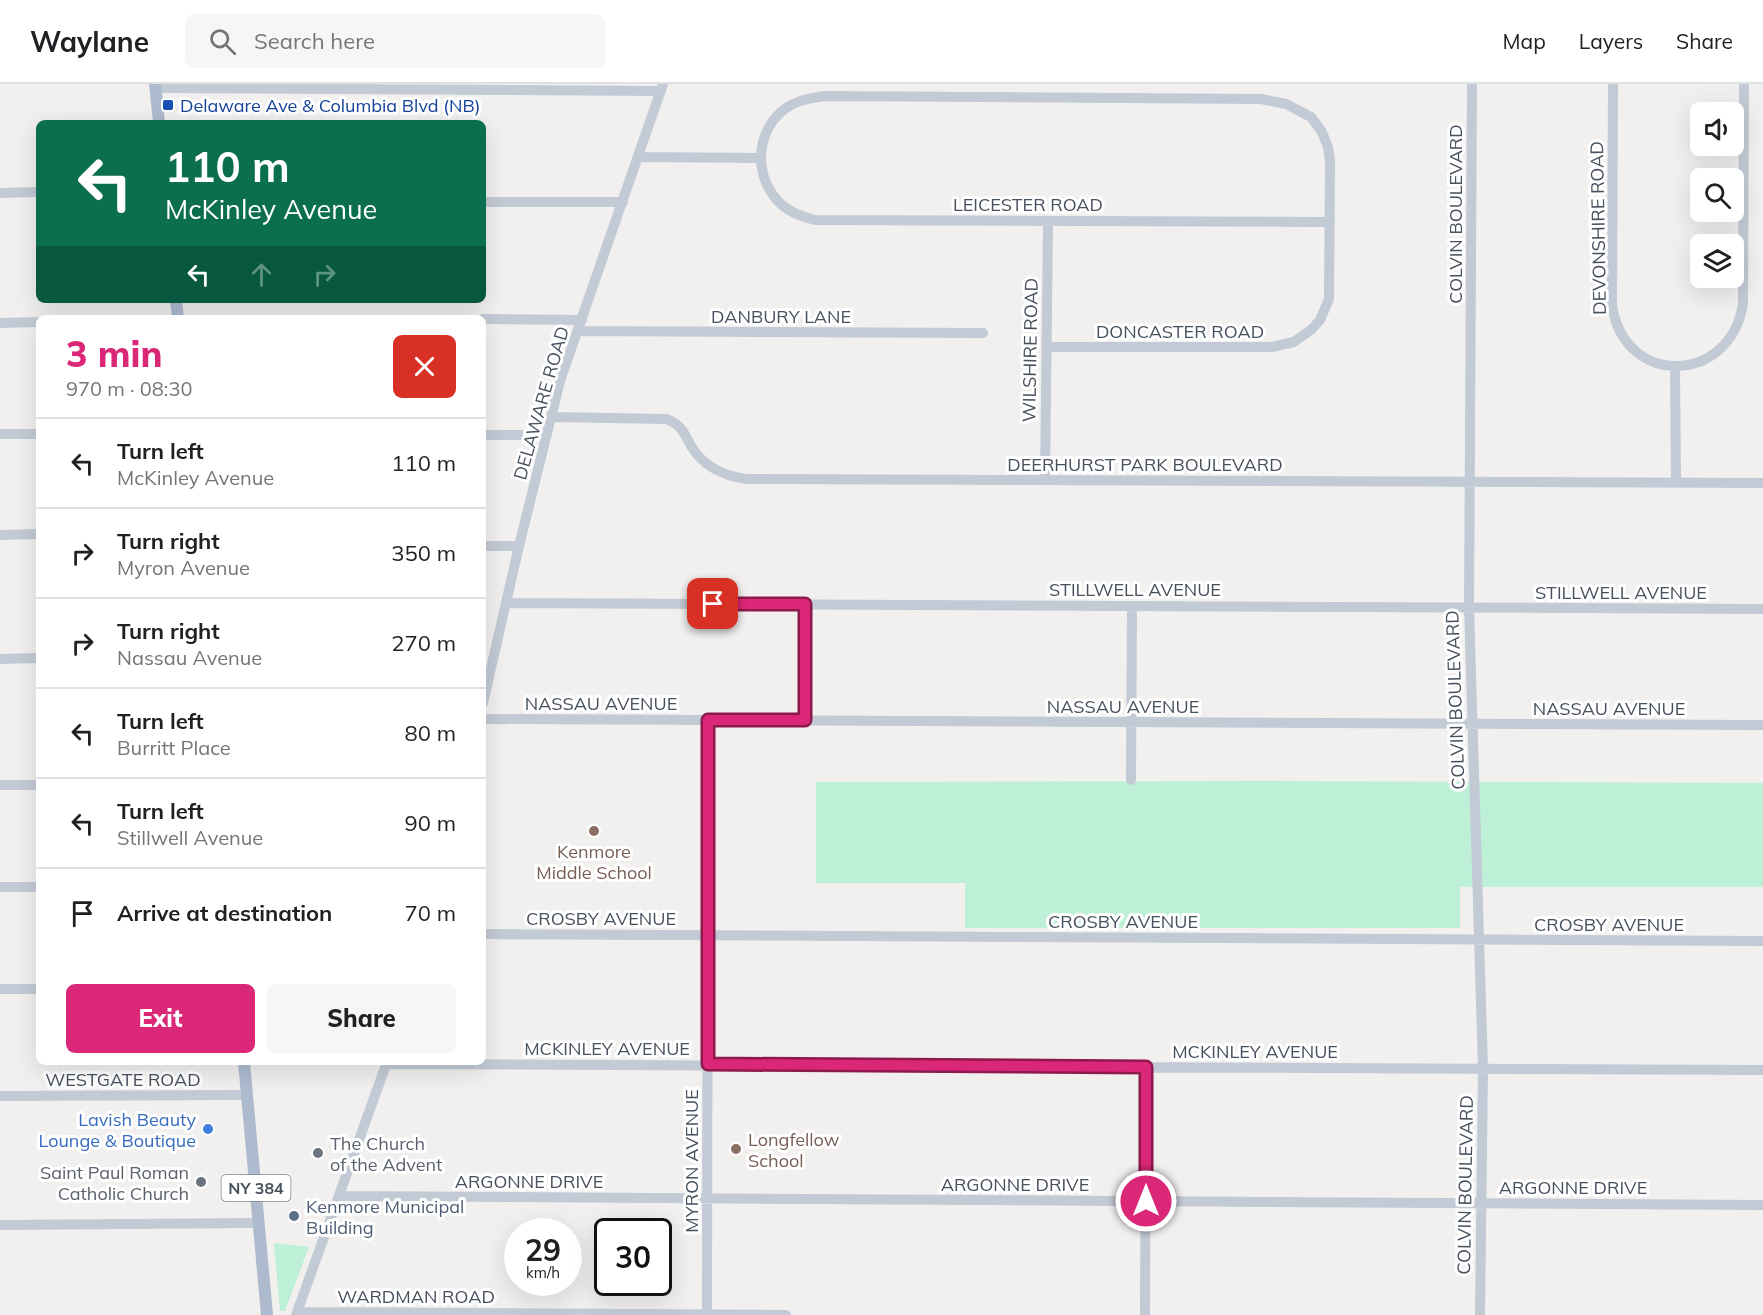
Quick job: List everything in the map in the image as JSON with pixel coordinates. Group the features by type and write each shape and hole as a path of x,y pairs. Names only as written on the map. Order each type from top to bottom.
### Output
{"main road":[{"path":"155,86 159,120"},
{"name":"NY 384","path":"244,1065 267,1315"}],"street":[{"name":"COLVIN BOULEVARD","path":"1472,84 1469,607 1483,1069 1480,1315"},
{"name":"DEVONSHIRE ROAD","path":"1613,84 1612,305 1614,317 1621,335 1635,351 1655,362 1675,367"},
{"path":"1676,482 1675,367 1697,363 1718,351 1734,333 1741,315 1743,303 1744,84"},
{"path":"155,86 662,88"},
{"name":"DELAWARE ROAD","path":"486,678 489,654 506,603 560,381 662,88"},
{"name":"DONCASTER ROAD","path":"760,158 765,134 777,116 801,100 825,96 1261,99 1286,104 1311,117 1322,132 1330,161 1329,299 1320,320 1312,329 1293,342 1272,347 1047,347"},
{"path":"638,157 760,158"},
{"name":"LEICESTER ROAD","path":"760,158 764,179 774,196 792,212 815,220 1330,222"},
{"path":"0,193 36,192"},
{"path":"486,202 622,202"},
{"name":"WILSHIRE ROAD","path":"1046,480 1048,221"},
{"path":"486,319 582,320"},
{"path":"0,323 36,322"},
{"name":"DANBURY LANE","path":"578,331 983,333"},
{"name":"DEERHURST PARK BOULEVARD","path":"552,417 666,419 680,426 691,445 706,463 738,478 1763,483"},
{"path":"0,434 36,434"},
{"path":"486,435 547,435"},
{"path":"0,535 36,534"},
{"path":"486,546 519,546"},
{"name":"STILLWELL AVENUE","path":"506,603 1763,609"},
{"path":"805,604 805,720"},
{"path":"1131,780 1132,606"},
{"path":"0,659 36,658"},
{"name":"NASSAU AVENUE","path":"486,719 1763,725"},
{"name":"MYRON AVENUE","path":"707,1315 708,720"},
{"path":"0,785 36,785"},
{"path":"0,887 36,887"},
{"name":"CROSBY AVENUE","path":"486,934 1763,941"},
{"path":"0,989 36,989"},
{"name":"MCKINLEY AVENUE","path":"486,1063 1763,1070"},
{"path":"297,1313 386,1065"},
{"path":"1145,1315 1146,1067"},
{"name":"WESTGATE ROAD","path":"0,1096 247,1095"},
{"name":"ARGONNE DRIVE","path":"339,1196 1763,1205"},
{"path":"0,1225 259,1223"},
{"name":"WARDMAN ROAD","path":"297,1313 786,1315"}],"green space":[{"path":"816,782 1763,783 1763,887 1460,887 1460,928 965,928 965,883 816,883"},
{"path":"274,1243 309,1247 285,1311 280,1311"}],"place":[{"name":"Delaware Ave & Columbia Blvd (NB)","path":"168,105"},
{"name":"Kenmore Middle School","path":"594,831"},
{"name":"Lavish Beauty Lounge & Boutique","path":"208,1129"},
{"name":"Longfellow School","path":"736,1149"},
{"name":"The Church of the Advent","path":"318,1153"},
{"name":"Saint Paul Roman Catholic Church","path":"201,1182"},
{"name":"Kenmore Municipal Building","path":"294,1216"}],"route":[{"path":"713,604 805,604 805,720 708,720 708,1064 1146,1067 1146,1201"}]}
